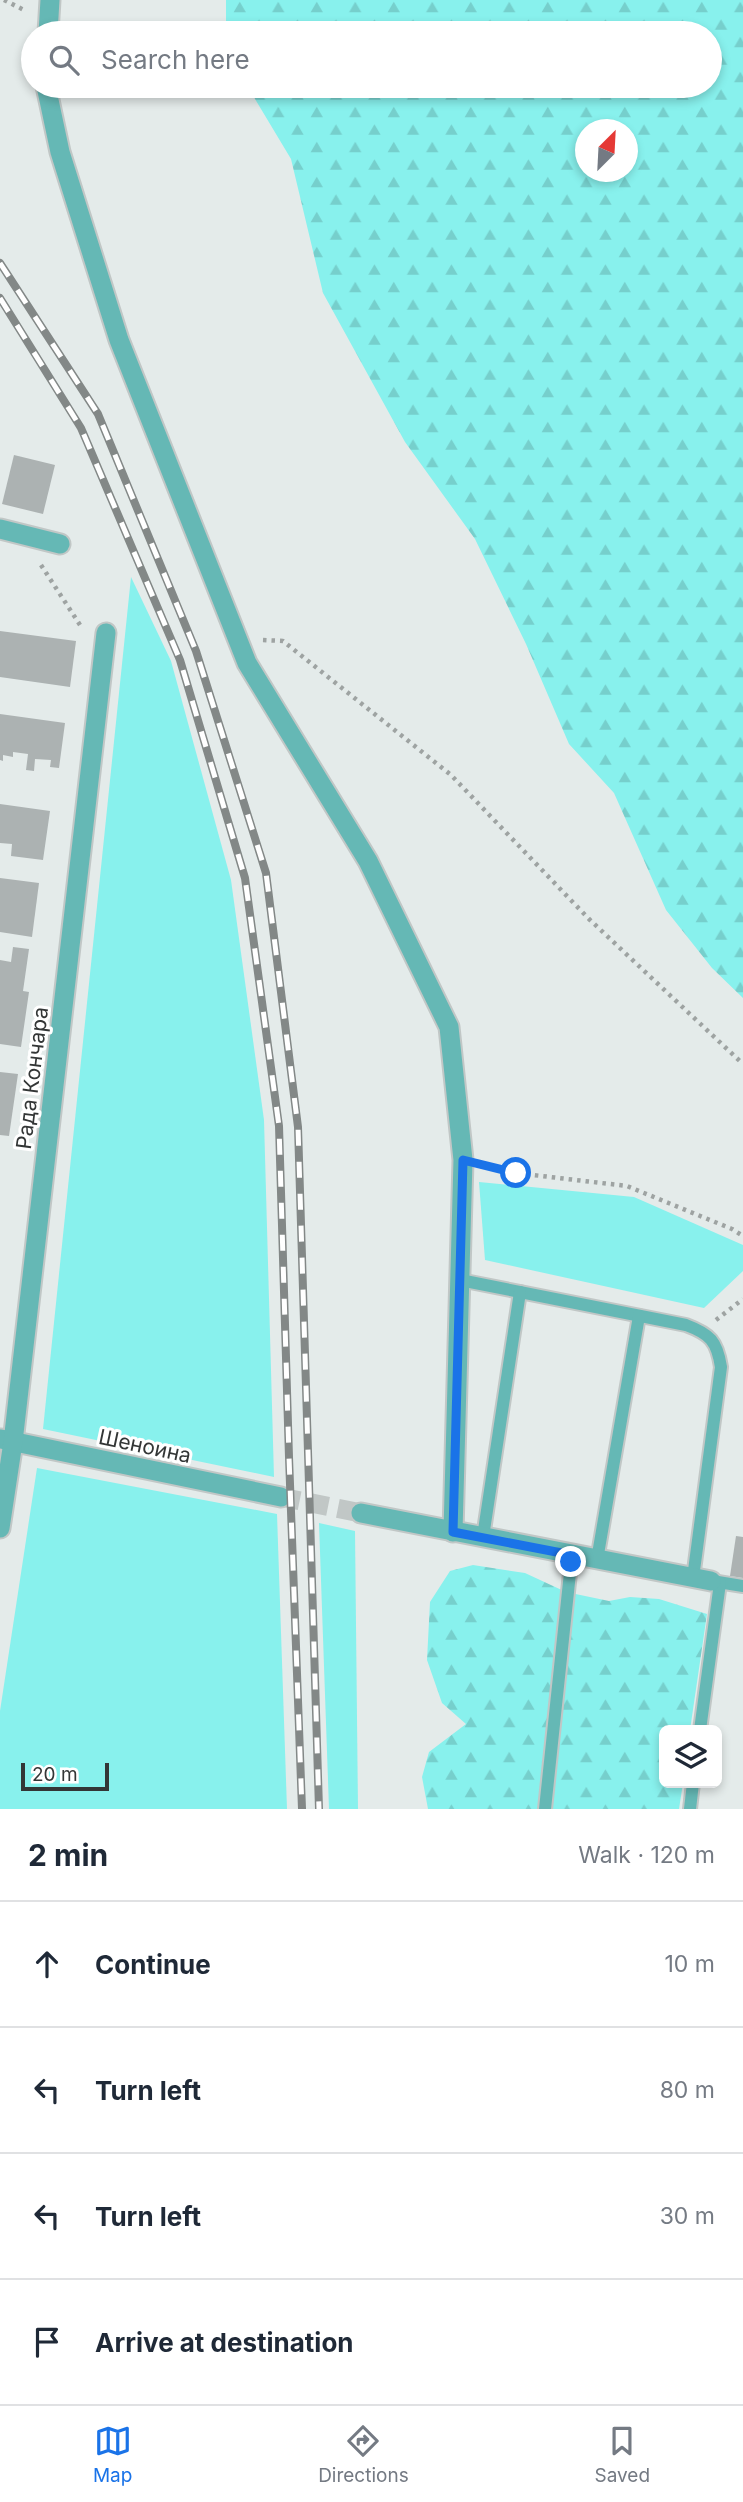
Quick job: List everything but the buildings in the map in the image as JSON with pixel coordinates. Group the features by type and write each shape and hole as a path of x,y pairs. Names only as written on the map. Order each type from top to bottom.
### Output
{"street":[{"path":"49,21 50,0"},
{"path":"49,98 60,152 119,340 247,663 368,860 449,1027 463,1160 453,1532"},
{"path":"6,530 60,544"},
{"name":"Рада Кончара","path":"0,1528 7,1441 106,633"},
{"name":"Шеноина","path":"7,1441 281,1497"},
{"path":"362,1513 708,1581"}],"lane":[{"path":"460,1280 686,1325 702,1331 713,1341 719,1352 721,1367 700,1725"},
{"path":"483,1537 520,1292"},
{"path":"597,1560 639,1316"},
{"path":"545,1809 572,1555"},
{"path":"708,1581 743,1586"},
{"path":"690,1809 692,1788"}],"path":[{"path":"6,530 26,542 102,662"},
{"path":"237,639 283,641 451,775 589,919 743,1065"},
{"path":"463,1160 516,1173 627,1185 732,1228 743,1236"},
{"path":"702,1331 743,1299"}],"green space":[{"path":"226,0 743,0 743,998 712,968 666,910 614,793 569,744 526,644 475,539 405,442 323,293 291,159 255,98 722,98 722,21 226,21"},
{"path":"131,577 171,661 231,880 264,1120 274,1477 43,1429"},
{"path":"479,1182 634,1197 743,1245 743,1271 704,1308 485,1260"},
{"path":"37,1468 277,1514 287,1809 0,1809 0,1711"},
{"path":"319,1523 355,1531 358,1809 329,1809"},
{"path":"473,1565 525,1573 566,1592 609,1601 630,1597 659,1599 707,1614 691,1725 659,1725 659,1788 682,1788 679,1809 428,1809 422,1777 429,1752 466,1724 442,1703 427,1660 430,1602 450,1571"}],"tunnel":[{"path":"281,1497 361,1513"}],"railway":[{"path":"0,263 98,414 196,651 266,873 298,1127 319,1809"},
{"path":"0,298 81,428 180,660 245,878 279,1126 302,1809"}],"route":[{"path":"516,1173 463,1160 453,1532 572,1555 571,1562"}]}
